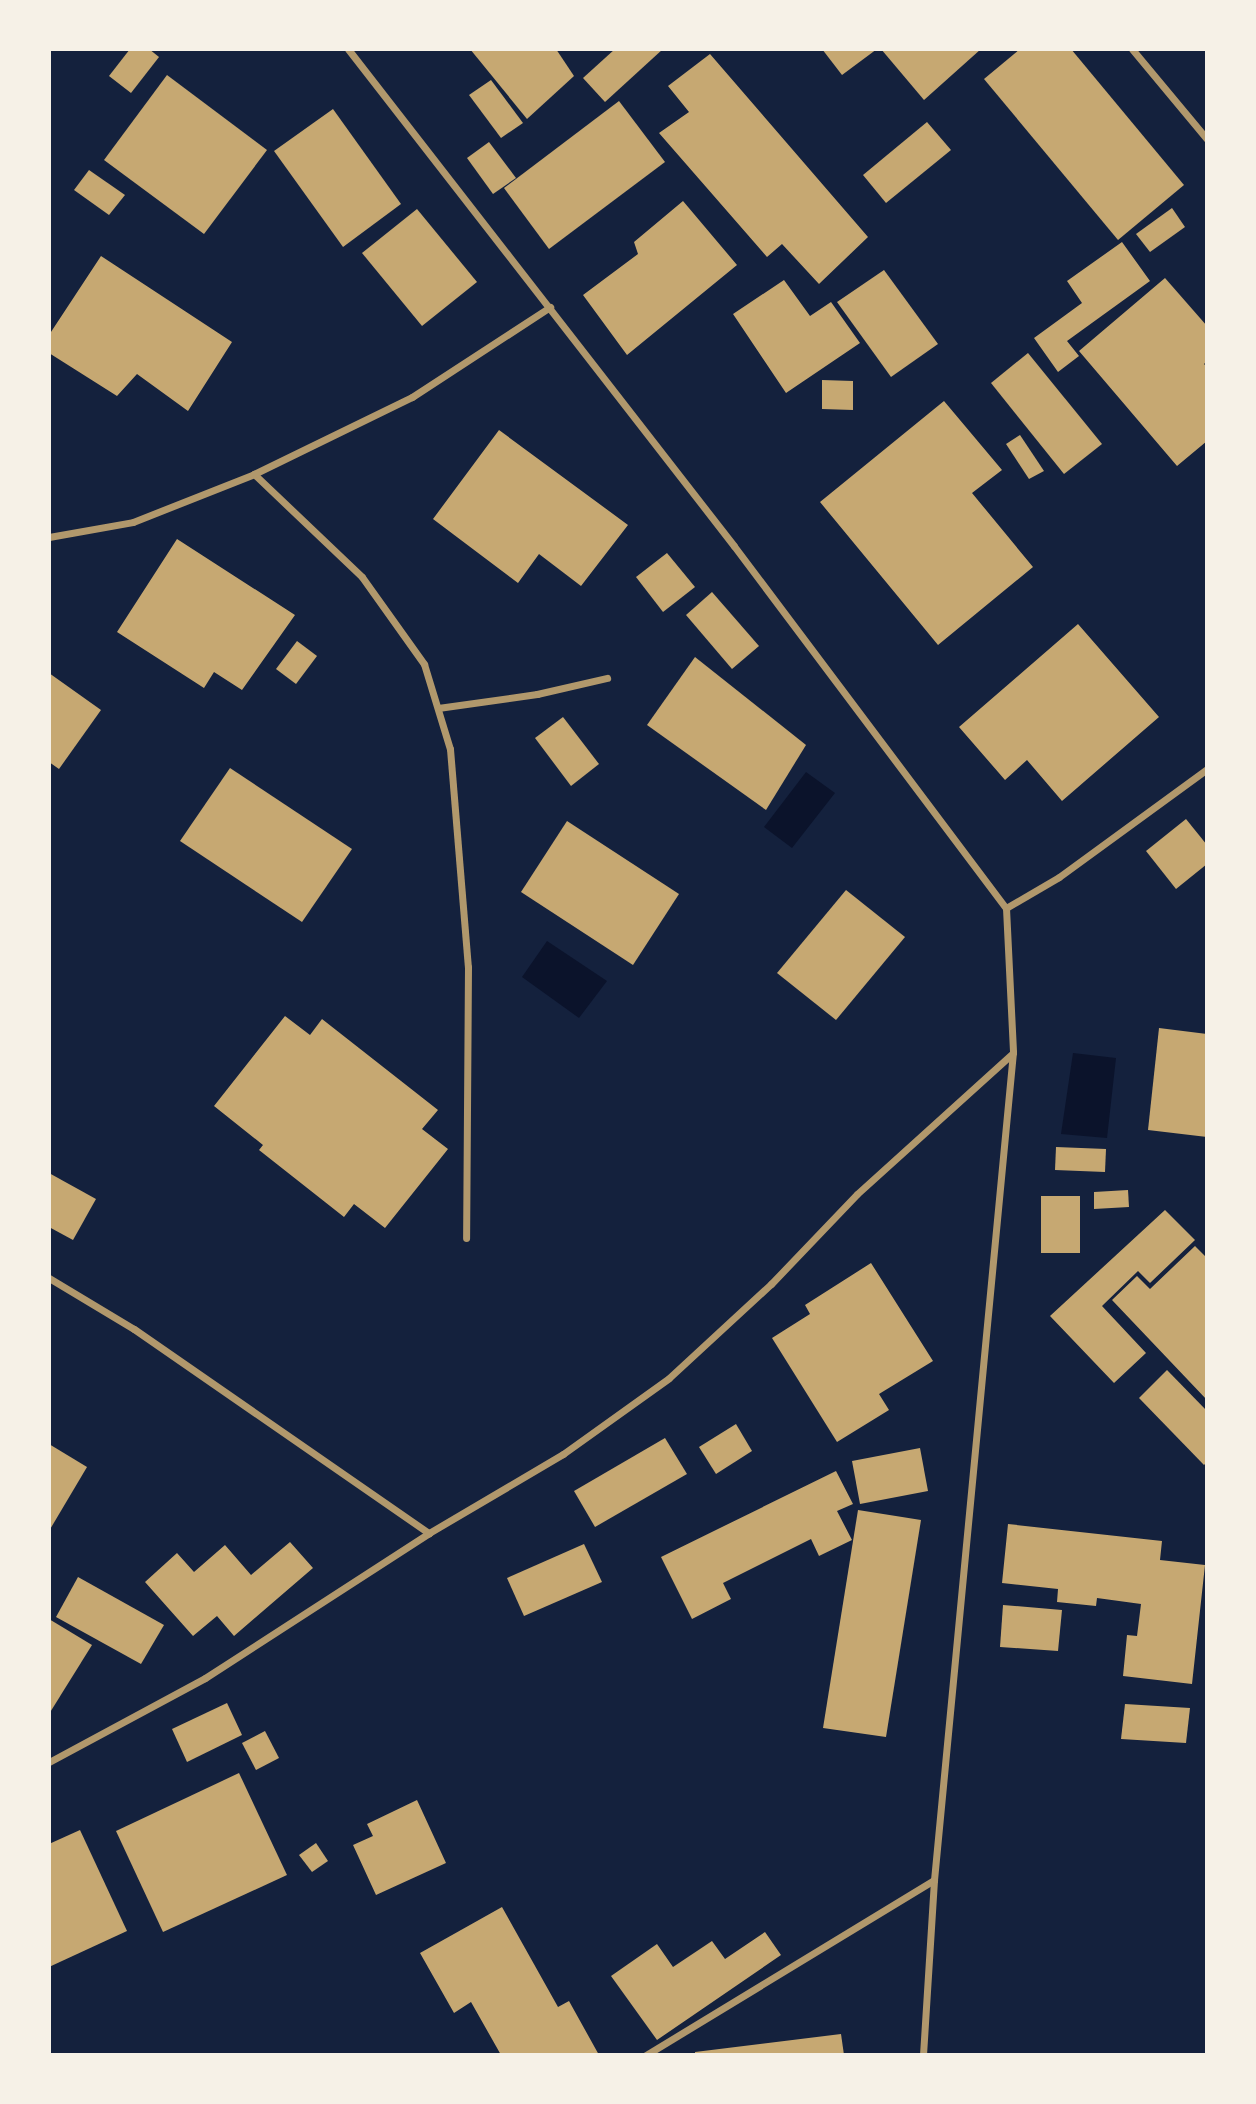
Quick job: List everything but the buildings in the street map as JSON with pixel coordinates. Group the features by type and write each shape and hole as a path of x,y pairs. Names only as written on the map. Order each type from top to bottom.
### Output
{"street":[{"path":"348,49 550,307 1006,908 1013,1052 934,1880 923,2055"},
{"path":"1132,49 1207,139"},
{"path":"49,537 132,522 254,474 412,397 550,307"},
{"path":"254,474 362,577 424,664 450,749 468,967 466,1238"},
{"path":"438,708 537,694 607,678"},
{"path":"1006,908 1059,877 1207,769"},
{"path":"49,1762 205,1678 429,1533 564,1454 669,1378 771,1284 857,1195 1013,1052"},
{"path":"49,1278 134,1329 429,1533"},
{"path":"646,2055 934,1880"}],"water":[{"path":"806,772 835,793 792,848 764,827"},
{"path":"547,941 607,981 579,1018 522,977"},
{"path":"1073,1053 1116,1058 1107,1138 1061,1134"}]}
